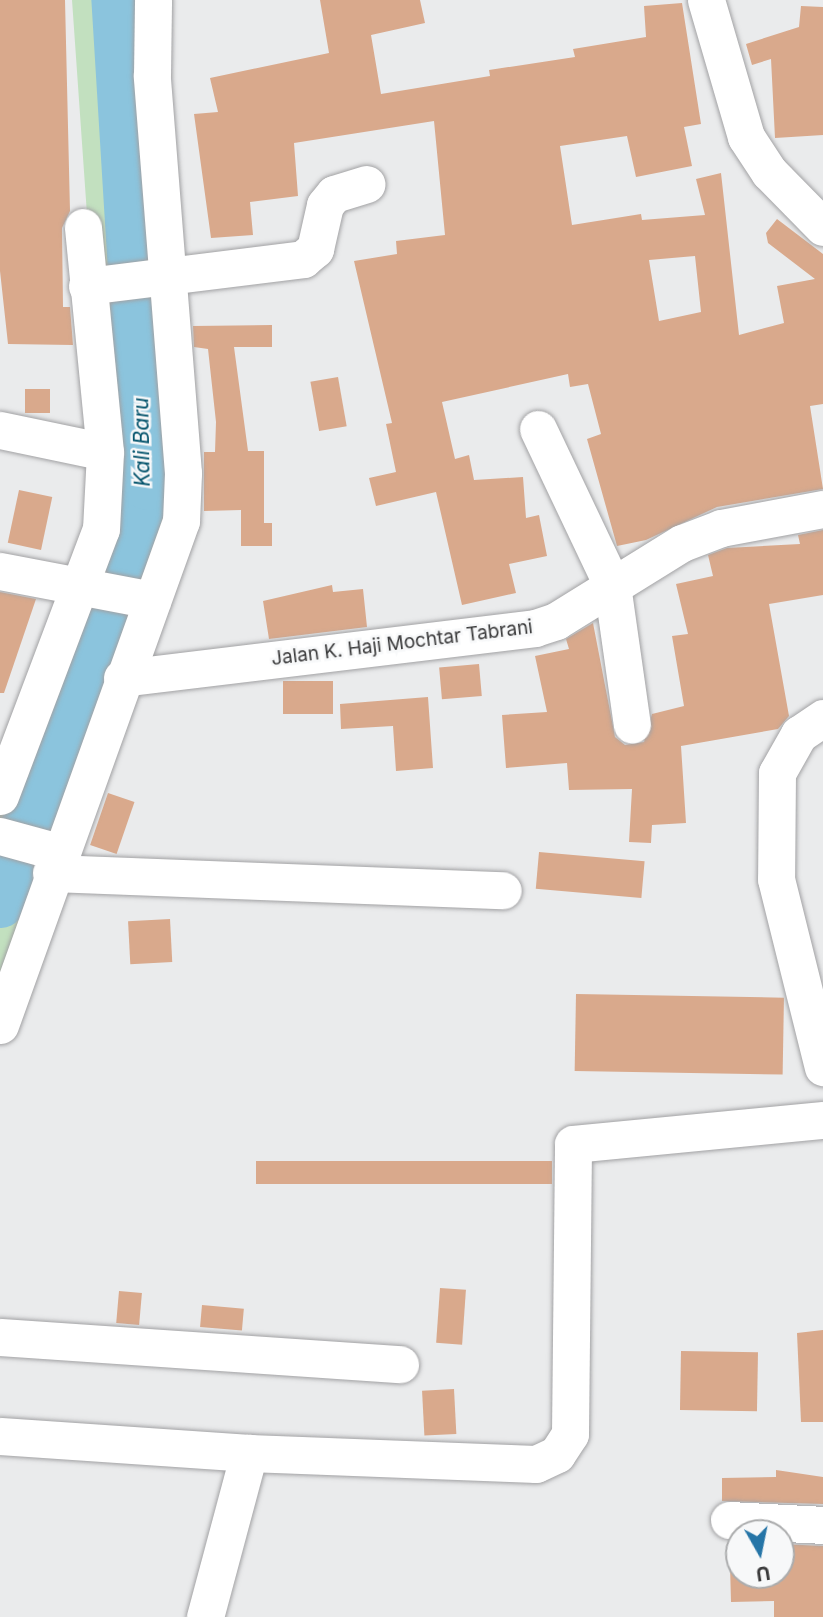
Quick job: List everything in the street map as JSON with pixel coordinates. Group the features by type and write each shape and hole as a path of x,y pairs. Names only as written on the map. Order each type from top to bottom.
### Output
{"street":[{"path":"0,796 14,711 118,593 173,550 183,499 158,281 153,0"},
{"path":"706,0 746,137 769,172 823,227"},
{"path":"96,285 158,281 303,260 315,249 325,205 334,194 366,184"},
{"path":"0,1025 53,858 122,678 118,593 101,530 105,452 96,285 83,227"},
{"path":"538,429 612,584 632,725"},
{"path":"0,430 105,452"},
{"name":"Jalan K. Haji Mochtar Tabrani","path":"122,678 535,628 556,621 612,584 721,528 823,509"},
{"path":"0,571 118,593"},
{"path":"823,718 799,734 777,773 776,879 823,1067"},
{"path":"2,836 53,858 503,890"},
{"path":"0,1436 249,1454 536,1464 557,1454 570,1434 573,1144 823,1120"},
{"path":"0,1337 400,1364"},
{"path":"205,1617 249,1454"},
{"path":"795,1524 823,1525"}],"green space":[{"path":"72,0 153,0 183,473 0,1025 0,816 32,715 88,587 92,286"}],"building":[{"path":"0,0 65,0 70,211 62,228 63,307 70,307 73,345 8,344 0,271"},
{"path":"320,0 420,0 425,23 371,35 381,94 490,76 489,70 575,57 573,49 646,37 644,6 682,3 701,124 684,127 692,166 636,177 627,136 560,146 572,225 641,214 642,220 705,215 696,179 721,173 739,335 784,323 777,286 815,279 768,243 766,233 777,219 823,254 823,404 810,406 823,489 717,507 646,540 617,546 587,439 601,434 588,384 570,387 568,374 442,402 455,459 469,455 474,480 523,477 526,518 539,515 547,556 509,564 516,593 462,605 436,492 376,506 369,478 396,472 386,424 392,423 354,261 397,254 396,241 445,235 434,121 294,143 298,196 250,202 253,235 211,238 194,114 218,112 210,78 329,53","holes":["695,256 701,312 659,321 649,260"]},
{"path":"801,6 823,7 823,135 775,138 771,59 752,65 746,44 799,27"},
{"path":"272,325 272,347 234,347 248,451 264,451 264,523 272,523 272,546 241,546 241,510 204,511 204,452 215,452 216,422 208,349 194,347 193,326"},
{"path":"338,377 347,426 319,431 310,382"},
{"path":"25,389 50,389 50,413 25,413"},
{"path":"19,490 52,497 41,550 8,543"},
{"path":"823,530 823,595 769,604 789,716 778,729 681,746 686,823 652,825 651,843 629,842 632,789 569,790 567,763 506,768 502,715 547,712 535,656 569,649 566,639 593,623 615,737 625,745 644,742 652,714 684,706 672,636 688,634 676,584 713,576 708,555 727,548 800,544 798,535"},
{"path":"332,585 333,592 363,589 367,627 269,639 263,601"},
{"path":"0,592 36,599 4,693 0,693"},
{"path":"479,664 482,696 442,699 439,667"},
{"path":"283,681 333,681 333,714 283,714"},
{"path":"428,697 433,768 396,771 393,726 341,729 340,704"},
{"path":"108,793 134,802 117,854 90,845"},
{"path":"539,852 645,861 641,898 536,889"},
{"path":"170,919 172,962 130,964 128,921"},
{"path":"576,994 784,998 783,1075 575,1071"},
{"path":"256,1161 552,1161 552,1184 256,1184"},
{"path":"440,1288 466,1290 462,1345 436,1343"},
{"path":"119,1291 142,1293 139,1325 116,1323"},
{"path":"202,1305 244,1309 242,1331 200,1327"},
{"path":"823,1330 823,1422 801,1422 797,1333"},
{"path":"681,1351 758,1352 757,1411 680,1410"},
{"path":"454,1389 456,1434 424,1436 422,1391"},
{"path":"776,1470 823,1477 823,1504 722,1501 722,1478 776,1477"},
{"path":"795,1545 823,1546 823,1617 774,1617 774,1601 731,1602 731,1589 795,1589"}],"waterway":[{"name":"Kali Baru","path":"0,902 147,484 117,0"}]}
